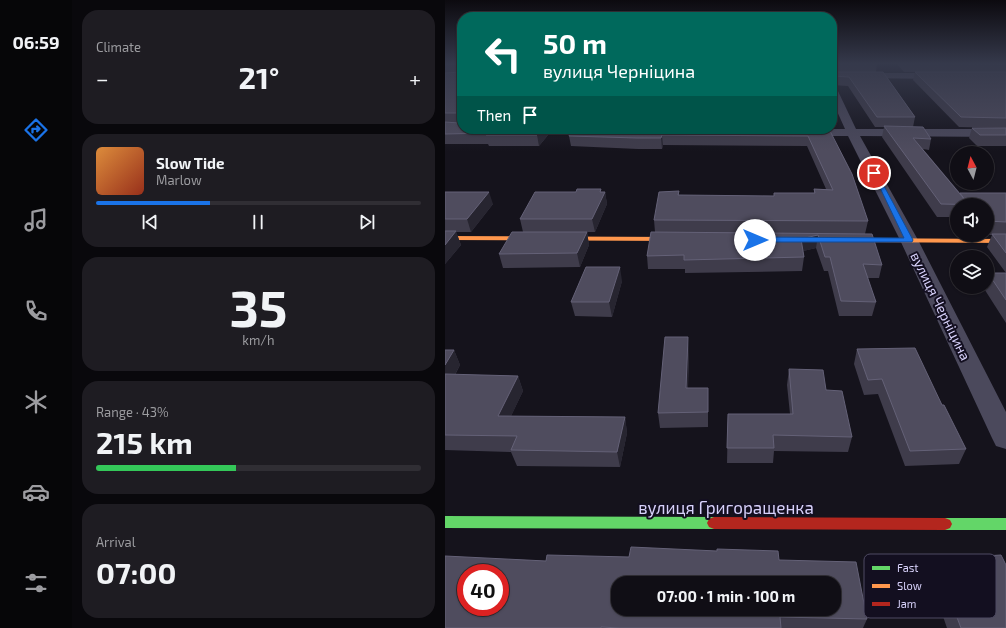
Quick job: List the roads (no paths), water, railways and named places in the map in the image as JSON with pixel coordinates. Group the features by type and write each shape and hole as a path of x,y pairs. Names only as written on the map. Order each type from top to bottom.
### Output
{"street":[{"name":"вулиця Черніцина","path":"837,100 852,132 909,240 1006,438"},
{"path":"837,132 1006,133"},
{"path":"445,238 689,239"},
{"path":"831,240 1006,241"},
{"name":"вулиця Григоращенка","path":"445,522 1006,524"}]}
